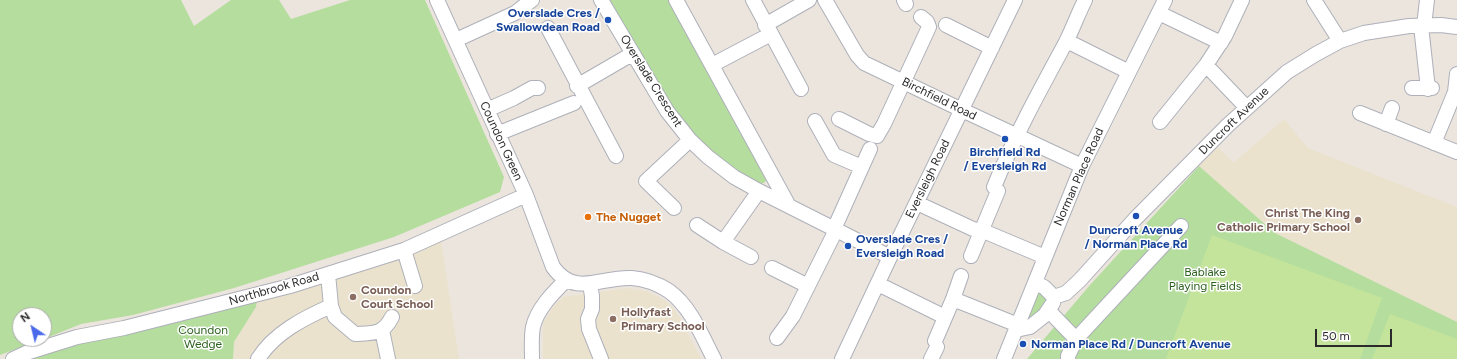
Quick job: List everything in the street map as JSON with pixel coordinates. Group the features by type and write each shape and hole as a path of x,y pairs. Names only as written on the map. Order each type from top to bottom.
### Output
{"street":[{"name":"Coundon Green","path":"437,0 526,195 553,267 558,275 566,280"},
{"path":"456,40 515,13 532,0"},
{"name":"Overslade Crescent","path":"601,0 667,111 690,140 708,157 734,177 759,191 890,257"},
{"path":"676,0 789,206"},
{"path":"753,0 801,89"},
{"path":"712,65 768,29 809,0"},
{"name":"Eversleigh Road","path":"842,359 1015,0"},
{"path":"971,256 1016,135 1066,41 1085,0"},
{"name":"Norman Place Road","path":"1004,359 1082,166 1165,0"},
{"path":"1160,122 1206,65 1221,43 1242,0"},
{"path":"1314,0 1340,41"},
{"path":"1412,88 1430,88 1422,26 1426,0"},
{"name":"Birchfield Road","path":"830,2 857,55 864,63 1082,166"},
{"path":"1159,13 1221,43"},
{"path":"839,119 869,134 877,136 929,27 927,22 921,17"},
{"path":"946,25 992,48"},
{"name":"Duncroft Avenue","path":"1054,297 1066,293 1080,280 1135,219 1246,107 1287,72 1340,41 1364,32 1388,28 1422,26 1441,25 1457,27"},
{"path":"548,28 577,86 616,156"},
{"path":"1066,41 1129,72"},
{"path":"577,86 632,54"},
{"path":"1206,65 1246,107"},
{"path":"1434,143 1454,91 1457,74"},
{"path":"486,110 514,98 532,88 538,88"},
{"path":"497,134 574,103"},
{"path":"1386,124 1392,108"},
{"path":"1360,113 1457,152"},
{"path":"815,121 834,155 862,167"},
{"path":"674,208 646,181 690,140"},
{"path":"777,338 793,316 808,286 870,149"},
{"path":"723,242 759,191"},
{"name":"Northbrook Road","path":"14,359 26,353 76,337 124,328 290,286 404,250 526,195"},
{"path":"917,203 981,232 988,233 1045,257"},
{"path":"697,225 723,242 751,257"},
{"path":"1068,359 1076,339 1181,226"},
{"path":"404,250 415,286"},
{"path":"772,268 808,286"},
{"path":"328,274 331,306 335,317 355,334 382,330 387,326 392,317"},
{"path":"934,349 961,276"},
{"path":"532,359 532,336 536,318 551,295 566,280 574,283 590,284 614,279 632,278 659,285 670,292 687,311 714,359"},
{"path":"953,299 1017,327 1030,327 1038,321 1053,304 1054,297 1044,287 1035,283"},
{"path":"590,284 592,309 588,319 589,329 601,359"},
{"path":"878,284 945,317"},
{"path":"258,359 274,341 290,327 331,306"},
{"path":"1048,310 1076,339"},
{"path":"382,330 388,359"}],"shaded area":[{"name":"Christ The King Catholic Primary School","path":"1284,119 1308,148 1457,207 1457,322 1275,233 1199,166 1218,147 1233,163"},
{"name":"Coundon Court School","path":"440,234 459,359 233,359 234,342 256,307 257,300"},
{"name":"Hollyfast Primary School","path":"628,288 647,291 666,301 678,314 701,359 543,359 543,324 552,308 563,297"}],"green space":[{"path":"0,0 181,0 194,26 231,0 279,0 291,19 350,0 425,0 504,177 500,192 394,237 234,288 133,315 81,324 52,336 52,307 12,307 12,347 22,347 0,355"},
{"path":"608,0 670,0 768,178 764,183 759,184 718,157 680,120"},
{"name":"Bablake Playing Fields","path":"1199,166 1275,233 1457,322 1457,359 1027,359 1090,285"},
{"path":"1212,235 1382,298 1360,359 1166,359"},
{"path":"1038,292 1045,296 1047,299 1047,304 1028,321 1027,320"},
{"name":"Coundon Wedge","path":"257,300 256,307 234,342 233,359 29,359 78,343"},
{"path":"1390,314 1457,339 1457,359 1372,359"}],"place":[{"name":"Overslade Cres / Swallowdean Road","path":"608,20"},
{"name":"Birchfield Rd / Eversleigh Rd","path":"1005,139"},
{"name":"Duncroft Avenue / Norman Place Rd","path":"1136,216"},
{"name":"The Nugget","path":"588,217"},
{"name":"Christ The King Catholic Primary School","path":"1358,220"},
{"name":"Overslade Cres / Eversleigh Road","path":"848,246"},
{"name":"Coundon Court School","path":"353,297"},
{"name":"Hollyfast Primary School","path":"613,319"},
{"name":"Norman Place Rd / Duncroft Avenue","path":"1023,344"}]}
